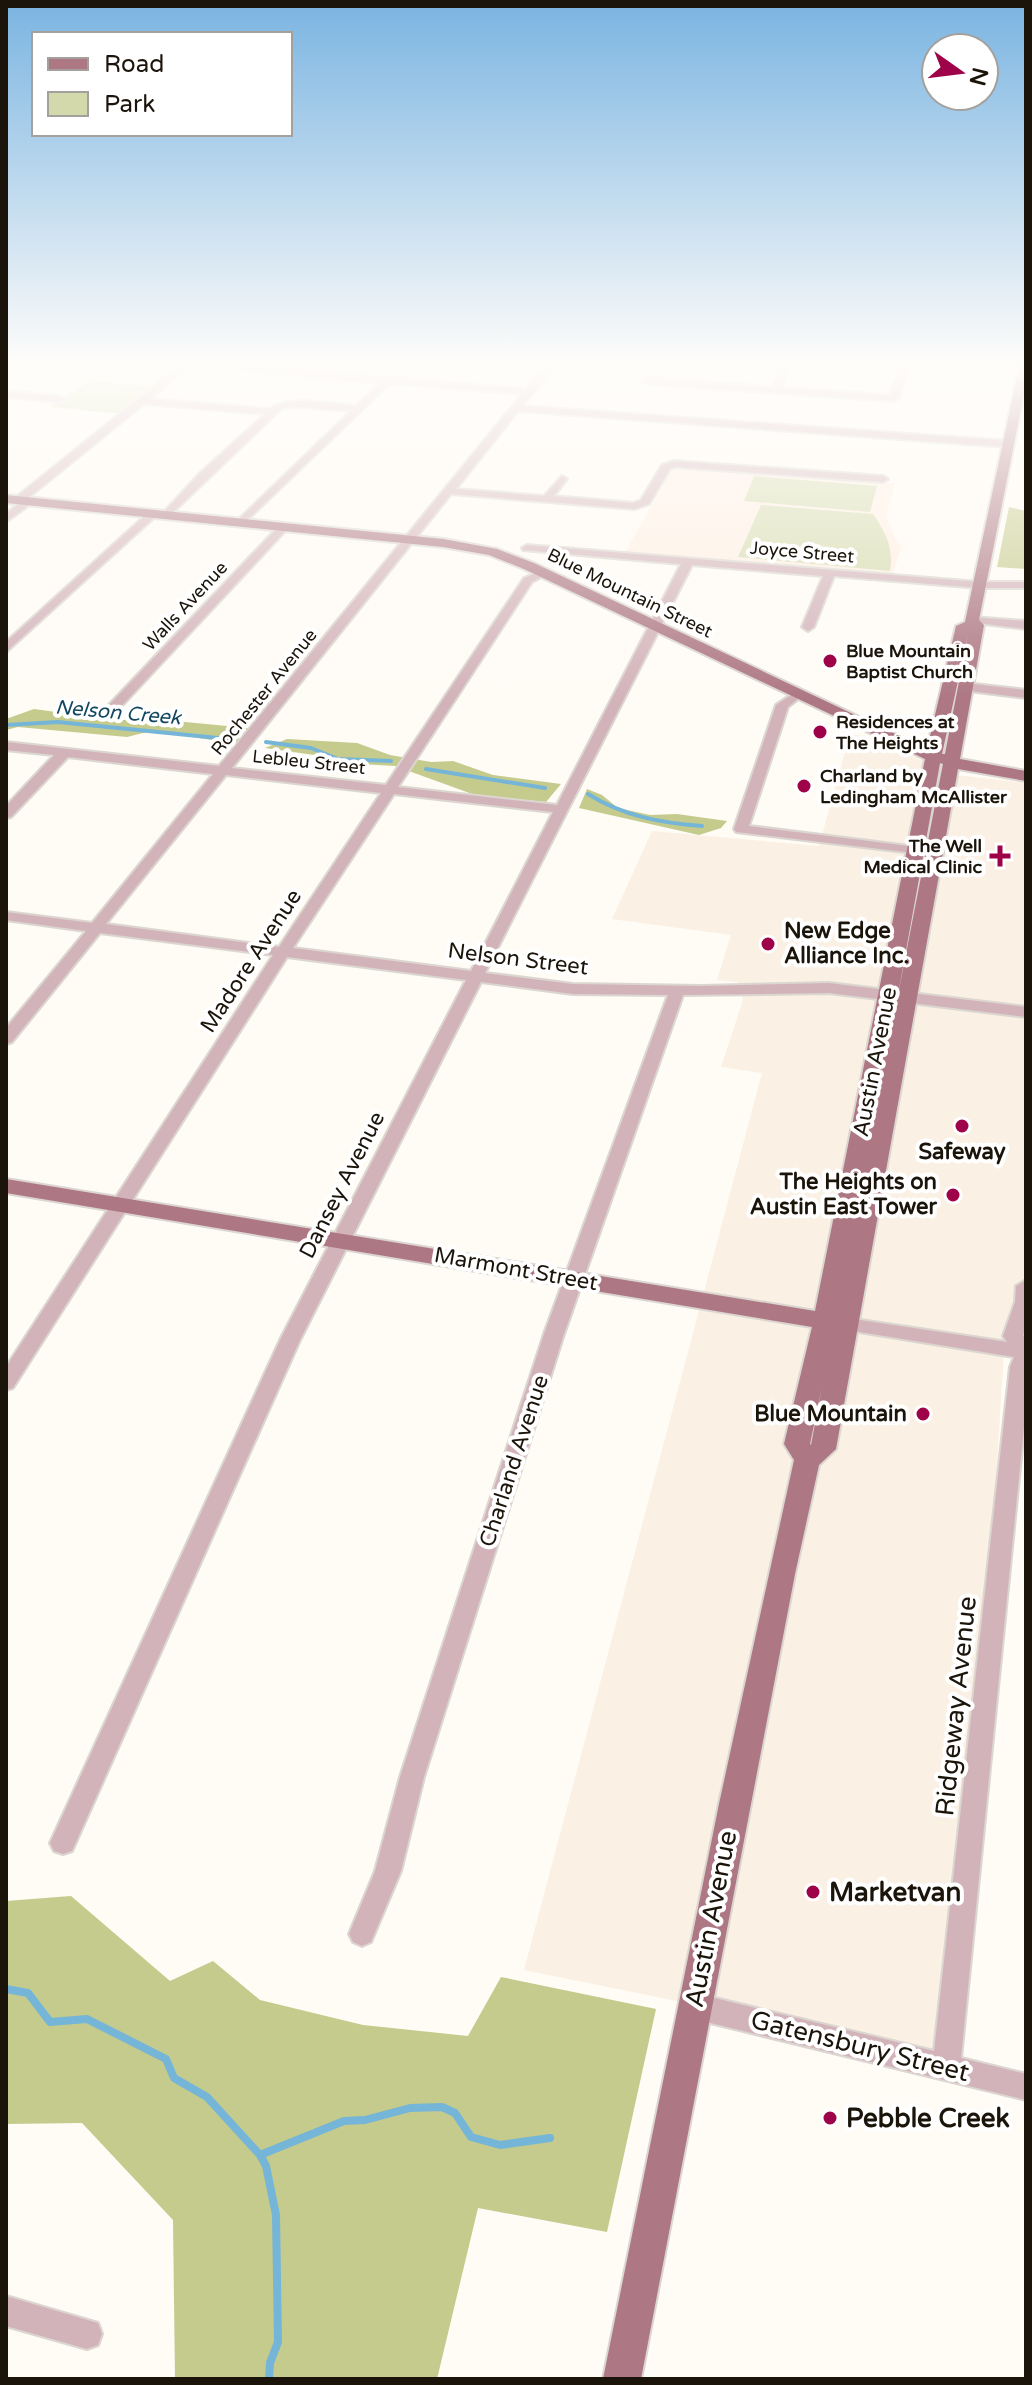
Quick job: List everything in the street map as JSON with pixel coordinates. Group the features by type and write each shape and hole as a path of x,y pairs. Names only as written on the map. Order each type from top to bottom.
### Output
{"main road":[{"name":"Austin Avenue","path":"972,621 1001,478"},
{"name":"Blue Mountain Street","path":"18,500 410,539 485,550 543,573 797,695 942,760 1026,776"},
{"name":"Austin Avenue","path":"942,760 965,687 977,625 972,621"},
{"name":"Austin Avenue","path":"622,2379 722,1857 807,1460 797,1444 836,1323 926,855 942,760 953,660 964,623 972,621"},
{"name":"Marmont Street","path":"6,1186 836,1323"}],"street":[{"path":"6,519 18,500 46,478"},
{"path":"6,648 200,478"},
{"path":"241,523 286,478"},
{"name":"Rochester Avenue","path":"6,1039 458,478"},
{"path":"448,491 639,505 645,502 659,478"},
{"path":"872,478 883,479"},
{"path":"547,499 562,479"},
{"name":"Walls Avenue","path":"112,709 284,527"},
{"name":"Joyce Street","path":"527,548 979,585 1026,585"},
{"name":"Dansey Avenue","path":"63,1843 290,1340 688,561"},
{"path":"808,627 830,572"},
{"name":"Madore Avenue","path":"6,1383 16,1349 119,1205 528,580 543,573"},
{"path":"972,621 1026,625"},
{"path":"965,687 1026,694"},
{"path":"797,695 782,705 741,829 926,855"},
{"name":"Lebleu Street","path":"6,746 560,809"},
{"path":"6,814 65,752"},
{"name":"Nelson Street","path":"6,916 573,989 677,991 829,988 1026,1012"},
{"name":"Charland Avenue","path":"362,1934 388,1871 417,1762 574,1279 677,991"},
{"name":"Ridgeway Avenue","path":"946,2067 1020,1367 1026,1352 1013,1336 1025,1302 1026,1286"},
{"name":"Marmont Street","path":"836,1323 1026,1352"},
{"name":"Gatensbury Street","path":"694,2006 1026,2087"},
{"path":"6,2311 87,2334"}],"shaded area":[{"path":"667,478 830,478 895,483 886,516 895,538 902,546 892,575 625,553"},
{"path":"850,734 865,736 955,775 1026,783 1026,1339 1005,1336 993,1525 937,2054 524,1970 762,1073 721,1067 743,1000 738,982 717,980 731,935 612,919 652,831 819,846"}],"green space":[{"path":"753,478 877,486 870,512 744,501"},
{"path":"761,505 873,514 888,541 890,571 738,557"},
{"path":"1009,507 1026,511 1026,569 997,567"},
{"path":"34,709 115,720 164,720 248,728 239,743 151,731 127,737 18,727 6,730 6,719"},
{"path":"287,739 357,743 390,755 431,762 453,761 493,775 561,784 546,802 475,795 395,766 343,763 265,748"},
{"path":"587,789 602,795 618,808 650,815 677,814 727,821 721,828 699,835 579,808"},
{"path":"71,1896 170,1981 213,1961 260,2000 363,2025 468,2036 501,1977 656,2009 607,2232 478,2208 437,2379 175,2379 173,2220 82,2123 6,2124 6,1901"}],"waterway":[{"name":"Nelson Creek","path":"6,725 58,722 228,739"},
{"name":"Nelson Creek","path":"266,742 311,748 338,759 391,761"},
{"name":"Nelson Creek","path":"426,769 545,788"},
{"name":"Nelson Creek","path":"588,794 615,808 643,817 702,826"},
{"path":"6,1989 28,1993 50,2022 87,2019 166,2059 174,2078 207,2097 260,2155"},
{"path":"260,2155 344,2121 365,2120 410,2108 442,2107 455,2113 471,2137 500,2145 550,2138"},
{"path":"260,2155 266,2166 276,2215 278,2342 270,2363 269,2379"}],"place":[{"name":"Blue Mountain Baptist Church","path":"830,661"},
{"name":"Residences at The Heights","path":"820,732"},
{"name":"Charland by Ledingham McAllister","path":"804,786"},
{"name":"The Well Medical Clinic","path":"1000,856"},
{"name":"New Edge Alliance Inc.","path":"768,944"},
{"name":"Safeway","path":"962,1126"},
{"name":"The Heights on Austin East Tower","path":"953,1195"},
{"name":"Blue Mountain","path":"923,1414"},
{"name":"Marketvan","path":"813,1892"},
{"name":"Pebble Creek","path":"830,2118"}]}
